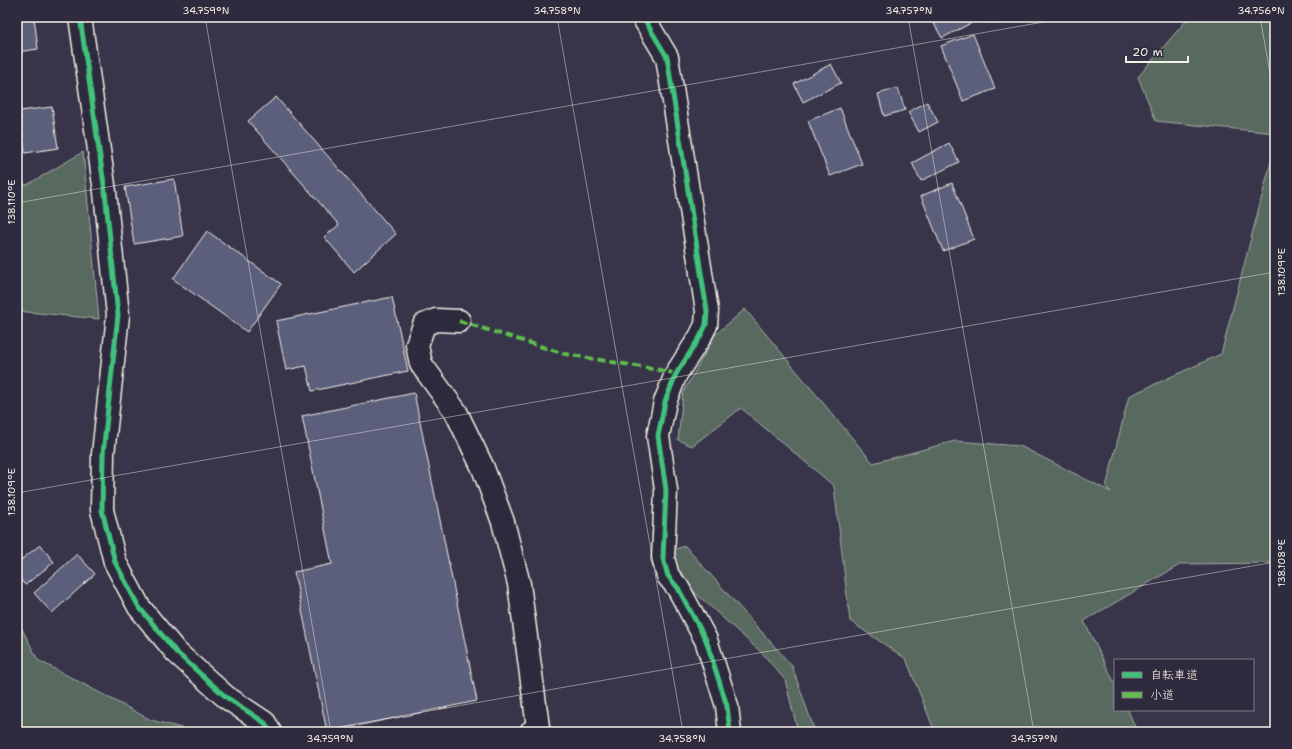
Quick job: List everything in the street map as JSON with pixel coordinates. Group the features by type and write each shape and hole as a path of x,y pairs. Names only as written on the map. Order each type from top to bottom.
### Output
{"street":[{"path":"80,17 105,192 118,315 103,454 102,510 113,555 115,562 138,607 176,652 226,697 264,723 270,732"},
{"path":"643,17 668,57 707,311 706,325 676,374 665,402 658,436 666,490 663,558 668,576 678,588 706,640 727,706 730,732"},
{"path":"458,321 436,320 424,325 417,345 421,364 456,412 483,468 503,522 518,584 538,727 531,732"}],"green space":[{"path":"1189,17 1275,17 1275,133 1156,121 1138,77"},
{"path":"1275,146 1275,563 1181,564 1084,621 1114,682 1114,711 1128,711 1137,732 935,732 906,659 850,621 834,486 741,408 692,446 678,440 683,393 715,335 745,309 873,463 955,441 1020,446 1111,492 1106,487 1129,396 1221,354"},
{"path":"83,152 99,319 17,311 17,181 27,185"},
{"path":"685,546 792,666 815,732 798,732 785,680 763,654 683,582 663,553"},
{"path":"17,619 38,660 151,720 196,732 17,732"}],"building":[{"path":"17,17 34,17 38,49 17,52"},
{"path":"937,17 978,17 979,19 942,38 932,20"},
{"path":"990,17 1012,17 991,23"},
{"path":"973,34 995,89 963,101 941,46"},
{"path":"831,64 841,83 803,102 794,84"},
{"path":"898,88 905,110 884,116 878,94"},
{"path":"276,97 396,234 354,272 324,237 339,225 248,121"},
{"path":"927,102 938,122 919,132 908,112"},
{"path":"52,107 58,148 25,153 20,111"},
{"path":"840,108 862,164 830,176 808,121"},
{"path":"949,143 959,162 921,181 912,163"},
{"path":"174,179 183,236 134,244 125,187"},
{"path":"952,183 974,239 943,251 921,196"},
{"path":"207,231 281,284 247,332 173,279"},
{"path":"392,297 408,371 312,391 306,366 286,370 276,321"},
{"path":"414,393 477,701 327,732 294,572 332,564 302,416"},
{"path":"40,545 54,562 25,585 17,575 17,563"},
{"path":"77,554 95,574 52,613 34,593"}],"marked path":[{"path":"459,321 565,354 676,374"}],"cycle path":[{"path":"80,17 105,192 118,315 103,454 102,510 115,562 139,607 176,652 226,697 265,723 270,732"},
{"path":"643,17 667,57 707,311 706,325 676,374 665,402 658,436 666,490 663,558 668,576 678,588 706,640 727,706 730,732"}]}
